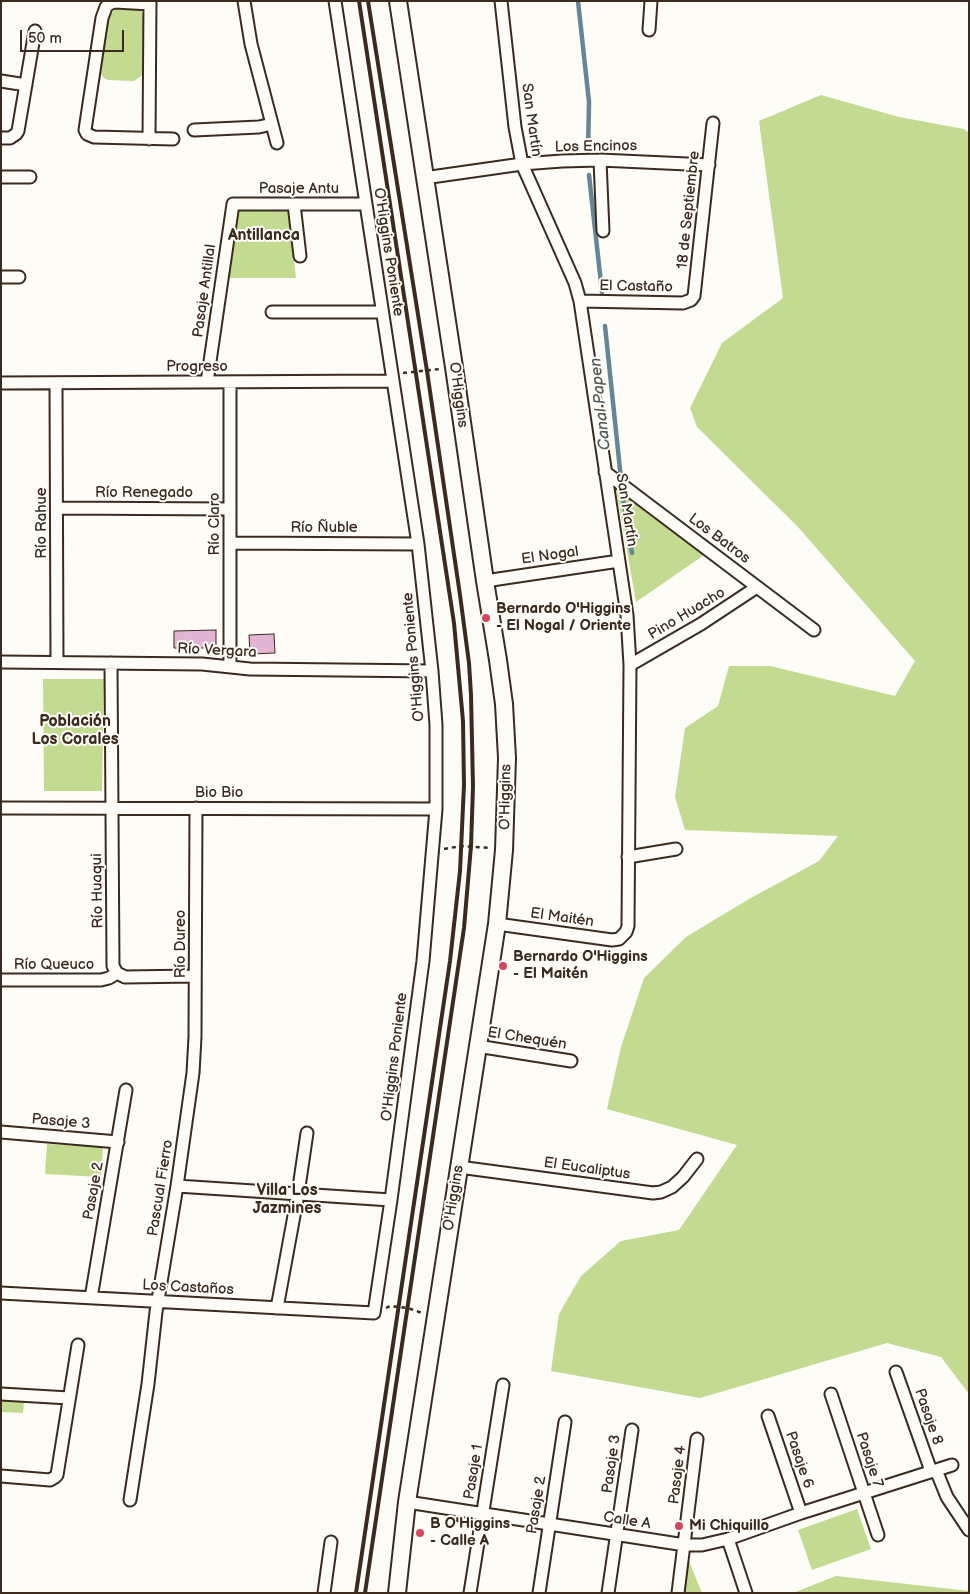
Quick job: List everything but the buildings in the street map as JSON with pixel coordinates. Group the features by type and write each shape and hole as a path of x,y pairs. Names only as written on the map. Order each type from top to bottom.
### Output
{"street":[{"path":"244,1 251,44 277,143"},
{"name":"O'Higgins Poniente","path":"335,1 418,544 432,671 435,718 436,809 422,961 391,1200 374,1313"},
{"name":"O'Higgins","path":"397,1593 407,1502 498,924 504,850 507,758 498,660 398,1"},
{"name":"San Martín","path":"501,1 516,137 522,164 575,283 580,300 628,615 630,665 628,926 622,937"},
{"path":"649,30 651,1"},
{"path":"149,138 150,3 115,2 106,7 102,18 85,126 87,134 94,138 173,139"},
{"path":"1,138 10,138 18,131 35,31"},
{"path":"1,81 26,85"},
{"name":"18 de Septiembre","path":"691,300 696,292 713,123"},
{"path":"194,130 259,127 272,124"},
{"path":"600,160 603,231"},
{"name":"Los Encinos","path":"424,178 522,164 600,160 709,165"},
{"path":"1,177 30,177"},
{"name":"Pasaje Antu","path":"233,204 365,204"},
{"name":"Pasaje Antillal","path":"207,382 233,204"},
{"path":"294,204 300,256"},
{"path":"1,277 19,277"},
{"name":"El Castaño","path":"580,300 683,303 691,300"},
{"path":"272,312 382,312"},
{"name":"Progreso","path":"1,383 393,380"},
{"name":"Río Claro","path":"230,382 230,666"},
{"name":"Río Rahue","path":"56,383 57,662"},
{"name":"Los Batros","path":"606,472 814,630"},
{"name":"Río Renegado","path":"57,508 230,509"},
{"name":"Río Ñuble","path":"230,543 418,544"},
{"name":"El Nogal","path":"485,581 619,561"},
{"name":"Pino Huacho","path":"630,665 701,624 757,587"},
{"name":"Río Vergara","path":"1,662 202,664 250,669 432,671"},
{"name":"Río Huaqui","path":"111,664 113,966 118,973"},
{"name":"Bio Bio","path":"1,808 436,809"},
{"name":"Río Dureo","path":"192,1079 196,976 196,808"},
{"path":"628,857 676,849"},
{"name":"El Maitén","path":"498,924 612,940 622,937"},
{"name":"Río Queuco","path":"1,980 101,980 118,973 125,977 196,976"},
{"name":"El Chequén","path":"478,1046 571,1061"},
{"name":"Pascual Fierro","path":"130,1500 148,1384 156,1312 177,1186 192,1079"},
{"name":"Pasaje 2","path":"91,1298 126,1090"},
{"name":"Pasaje 3","path":"1,1132 118,1142"},
{"path":"278,1308 307,1133"},
{"name":"El Eucaliptus","path":"459,1167 653,1193 672,1187 683,1178 697,1159"},
{"path":"177,1186 391,1200"},
{"name":"Los Castaños","path":"1,1293 374,1313"},
{"path":"1,1476 50,1480 56,1477 78,1345"},
{"name":"Pasaje 8","path":"896,1372 934,1471 947,1497 969,1530"},
{"name":"Pasaje 1","path":"470,1593 503,1385"},
{"path":"1,1394 70,1398"},
{"name":"Pasaje 7","path":"831,1394 878,1535"},
{"name":"Pasaje 6","path":"768,1416 801,1513"},
{"name":"Pasaje 2","path":"539,1593 565,1422"},
{"name":"Pasaje 3","path":"608,1593 632,1430"},
{"name":"Pasaje 4","path":"678,1593 697,1439"},
{"name":"Calle A","path":"407,1502 685,1545 709,1544 864,1492 952,1465"},
{"path":"728,1539 746,1593"},
{"path":"324,1593 331,1542"}],"path":[{"path":"393,380 404,373 454,367"},
{"path":"433,851 461,846 504,850"},
{"path":"374,1313 390,1306 436,1315"}],"green space":[{"path":"117,8 139,9 145,15 144,74 134,81 108,80 101,74 107,19"},
{"path":"821,95 899,117 964,129 969,133 969,1394 941,1357 887,1343 700,1398 551,1371 559,1314 581,1276 621,1241 679,1230 737,1145 607,1109 621,1047 644,978 686,937 749,899 819,861 838,836 685,830 675,797 685,728 718,706 729,666 770,666 895,696 915,661 798,527 697,427 690,408 722,343 783,298 759,121"},
{"path":"285,208 289,214 296,278 228,278 236,209"},
{"path":"621,488 704,555 636,602 616,489"},
{"path":"43,679 104,679 102,791 44,791"},
{"path":"47,1144 103,1147 101,1177 45,1174"},
{"path":"1,1399 24,1401 23,1413 1,1412"},
{"path":"857,1509 871,1549 812,1570 798,1530"},
{"path":"689,1561 702,1593 684,1593"},
{"path":"836,1576 969,1591 969,1593 793,1593"}],"waterway":[{"name":"Canal Papen","path":"578,1 589,102 588,152"},
{"name":"Canal Papen","path":"589,175 602,292"},
{"name":"Canal Papen","path":"605,326 621,479"},
{"name":"Canal Papen","path":"623,498 632,553"}],"railway":[{"path":"356,1593 450,961 460,871 464,785 463,721 454,623 359,1"},
{"path":"365,1593 464,928 471,846 473,787 469,663 460,595 427,371 368,1"}],"place":[{"name":"Bernardo O'Higgins - El Nogal / Oriente","path":"486,618"},
{"name":"Bernardo O'Higgins - El Maitén","path":"503,966"},
{"name":"Mi Chiquillo","path":"679,1526"},
{"name":"B O'Higgins - Calle A","path":"420,1533"}],"district":[{"name":"Antillanca","path":"264,236"},
{"name":"Población Los Corales","path":"75,731"},
{"name":"Villa Los Jazmines","path":"287,1200"}]}
